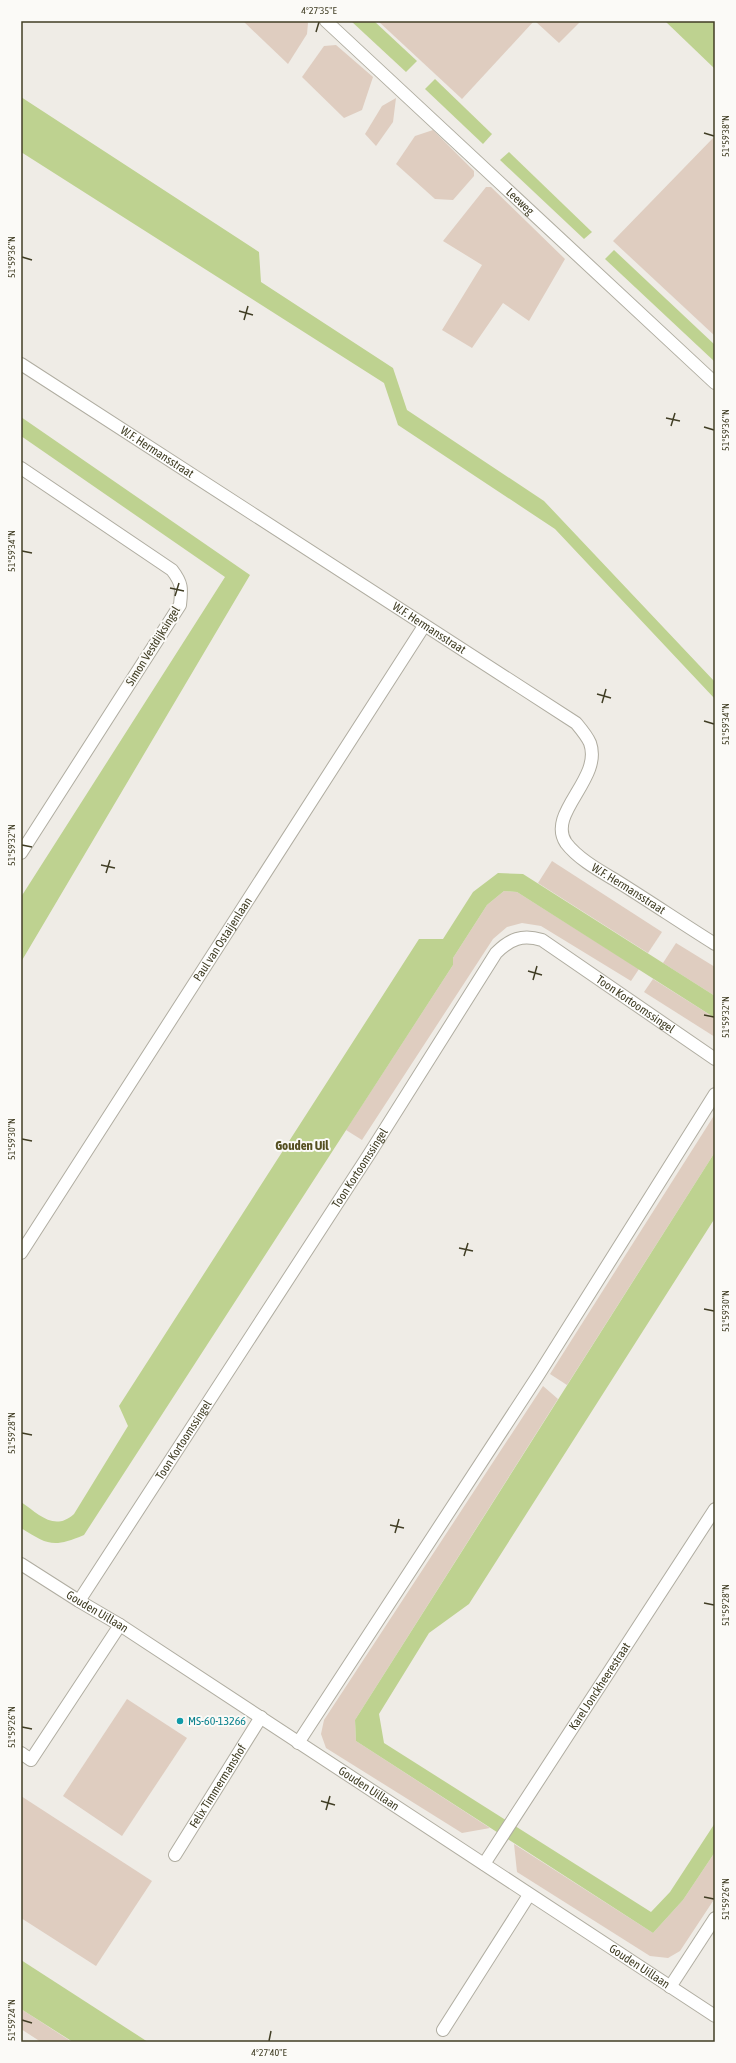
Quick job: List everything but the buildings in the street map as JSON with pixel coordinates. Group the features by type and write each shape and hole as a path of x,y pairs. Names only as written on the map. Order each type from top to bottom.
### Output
{"street":[{"name":"Leeweg","path":"326,21 715,383"},
{"name":"W.F. Hermansstraat","path":"21,364 576,723 590,744 591,763 589,773 569,806 565,816 562,826 566,842 591,864 715,944"},
{"name":"Simon Vestdijksingel","path":"21,468 172,570 180,580 182,591 180,604 21,854"},
{"name":"Paul van Ostaijenlaan","path":"21,1253 424,626"},
{"name":"Toon Kortoomssingel","path":"78,1601 370,1153 496,952 506,942 519,937 530,937 542,940 715,1059"},
{"path":"298,1743 539,1374 715,1094"},
{"name":"Karel Jonckheerestraat","path":"484,1864 715,1509"},
{"name":"Gouden Uillaan","path":"21,1564 78,1601 120,1625 715,2016"},
{"path":"21,1753 32,1760 120,1625"},
{"name":"Felix Timmermanshof","path":"175,1855 261,1717"},
{"path":"443,2030 529,1895"},
{"path":"670,1987 715,1918"}],"shaded area":[{"path":"243,21 306,21 308,23 307,34 288,64"},
{"path":"351,21 374,21 417,61 406,72"},
{"path":"378,21 534,21 462,99"},
{"path":"535,21 581,21 559,43"},
{"path":"665,21 715,21 715,69"},
{"path":"336,45 373,77 362,110 344,118 302,77 324,46"},
{"path":"435,79 492,134 483,144 425,89"},
{"path":"21,97 259,252 261,282 393,368 407,410 544,501 715,682 715,699 555,529 398,425 384,383 21,152"},
{"path":"396,98 393,122 376,146 365,134 382,106"},
{"path":"433,130 474,171 474,176 453,200 435,199 396,164 415,136"},
{"path":"715,136 715,336 613,241"},
{"path":"509,152 592,232 584,239 500,160"},
{"path":"486,187 491,187 565,259 529,321 503,303 472,348 442,330 482,265 443,241"},
{"path":"614,250 715,345 715,362 605,259"},
{"path":"21,417 250,575 21,962 21,897 225,577 21,436"},
{"path":"552,861 662,932 648,953 538,883"},
{"path":"498,873 523,874 715,996 715,1018 517,892 504,891 487,905 453,958 453,965 84,1535 65,1542 51,1543 38,1538 21,1528 21,1502 40,1516 53,1521 67,1519 74,1514 128,1426 119,1406 419,939 443,939 473,892"},
{"path":"504,891 517,892 639,969 631,981 541,926 522,923 507,927 493,939 362,1140 346,1130 453,965 453,958 487,905"},
{"path":"676,943 715,967 715,996 663,963"},
{"path":"653,979 715,1018 715,1037 644,992"},
{"path":"715,1114 715,1152 567,1385 550,1374"},
{"path":"715,1152 715,1218 469,1604 429,1633 379,1714 384,1743 651,1912 670,1892 715,1823 715,1852 683,1900 653,1933 356,1741 355,1720"},
{"path":"543,1386 558,1399 355,1720 356,1741 490,1828 462,1833 326,1748 321,1734 324,1720"},
{"path":"127,1699 187,1738 122,1836 63,1796"},
{"path":"21,1796 152,1881 96,1966 21,1918"},
{"path":"514,1844 653,1933 683,1900 715,1852 715,1898 680,1951 668,1958 650,1956 517,1872"},
{"path":"21,1960 148,2042 73,2042 21,2009"},
{"path":"21,2009 72,2042 41,2042 21,2029"}],"place":[{"name":"MS-60-13266","path":"180,1721"}],"district":[{"name":"Gouden Uil","path":"302,1145"}]}
